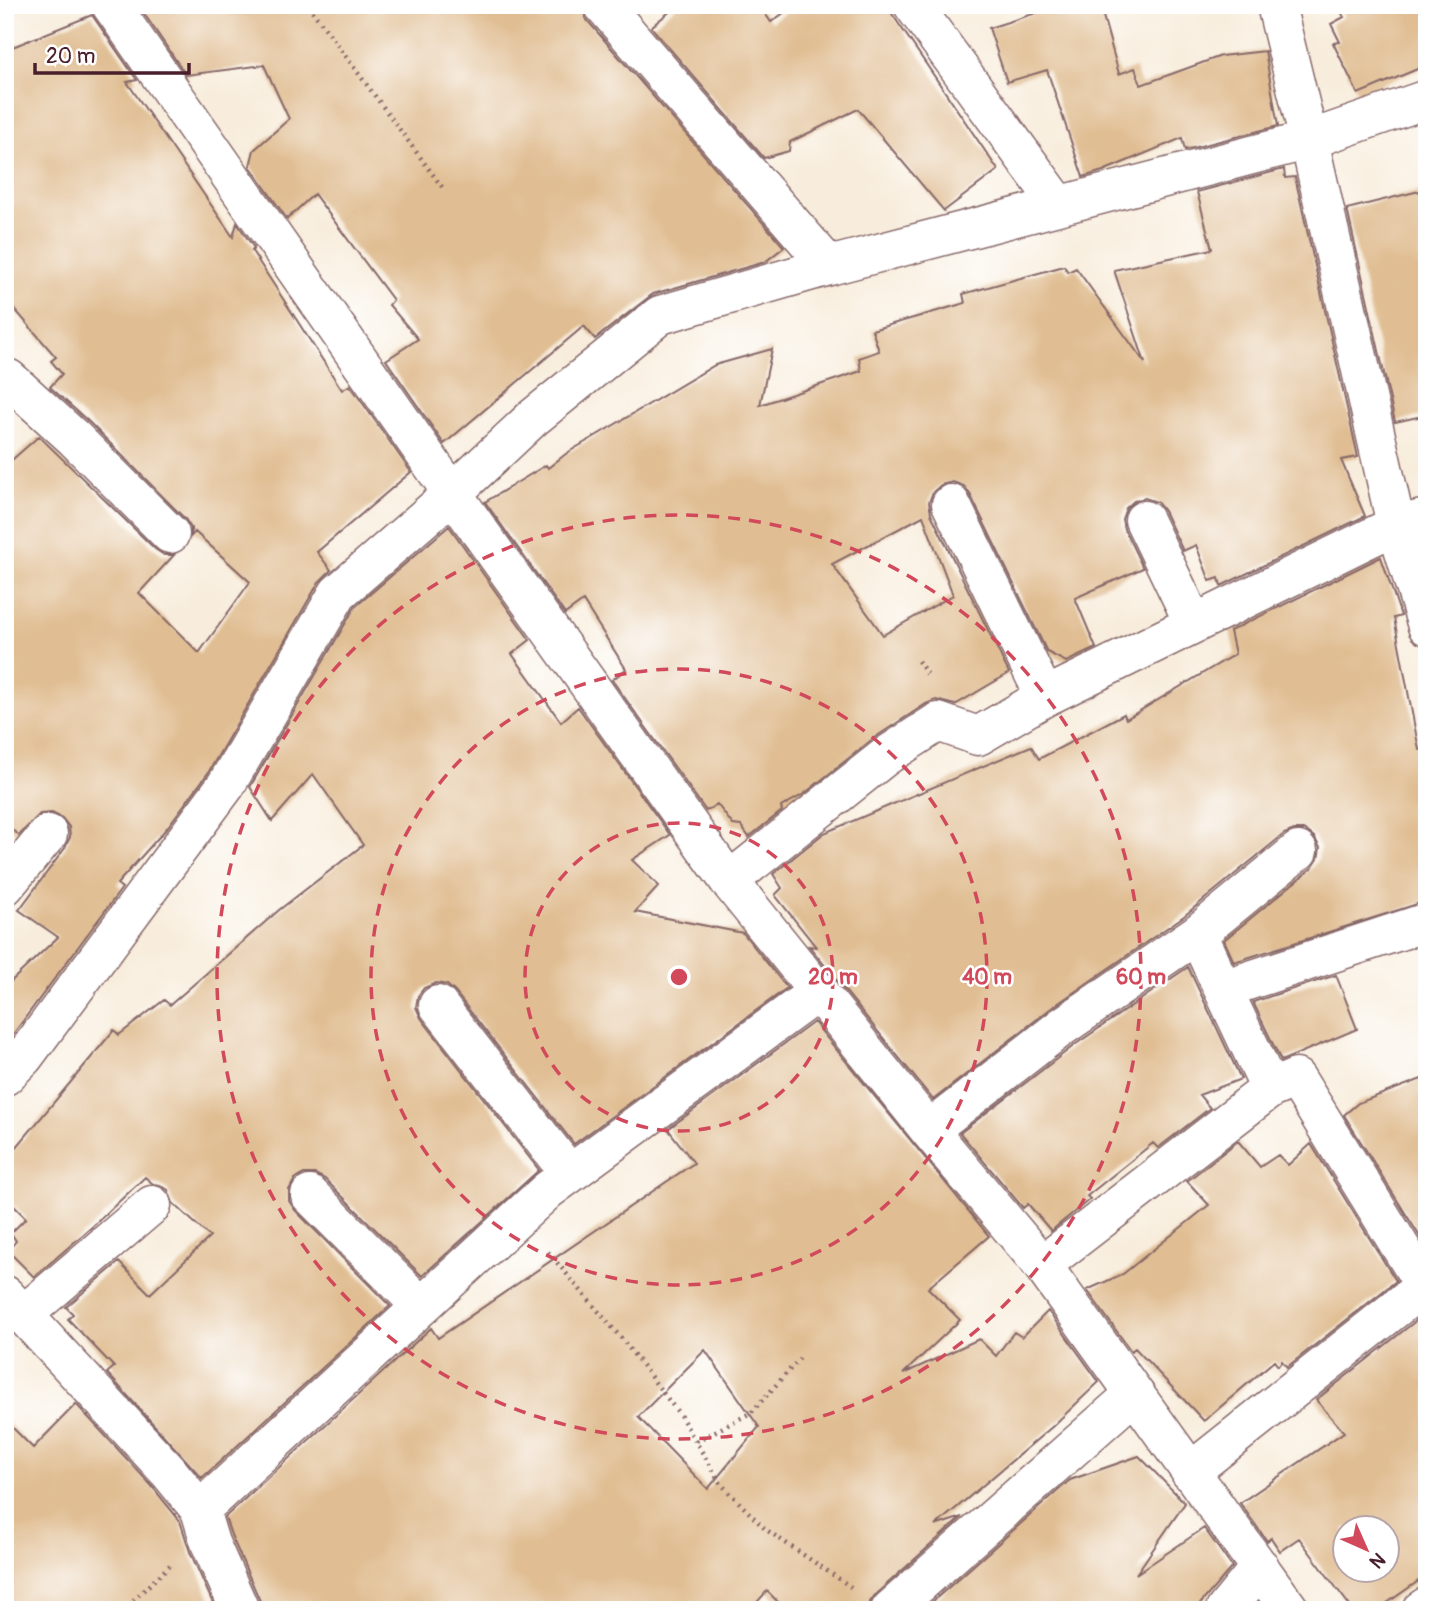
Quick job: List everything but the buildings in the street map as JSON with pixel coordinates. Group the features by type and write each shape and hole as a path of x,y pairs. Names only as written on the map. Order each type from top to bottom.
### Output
{"street":[{"path":"111,5 729,881 929,1130 1042,1265 1290,1610"},
{"path":"603,5 829,266"},
{"path":"913,5 1059,205"},
{"path":"1276,5 1411,522 1427,626"},
{"path":"5,1076 24,1057 226,785 338,593 453,493 533,418 660,315 829,266 1310,140 1427,99"},
{"path":"5,380 9,379 64,430 170,534"},
{"path":"951,504 1045,697"},
{"path":"1144,520 1194,624"},
{"path":"729,881 886,756 938,722 978,736 1045,697 1411,522"},
{"path":"5,886 48,834"},
{"path":"929,1130 1063,1026 1197,934 1298,851"},
{"path":"1223,989 1427,922"},
{"path":"1197,934 1270,1089"},
{"path":"203,1520 421,1306 569,1173 819,991"},
{"path":"438,1005 569,1173"},
{"path":"1042,1265 1270,1089 1296,1078 1425,1288 1190,1472"},
{"path":"310,1195 421,1306"},
{"path":"152,1205 15,1305 169,1471 203,1520 209,1544 240,1610"},
{"path":"890,1610 1133,1395"},
{"path":"1225,1610 1260,1567"},
{"path":"1421,1610 1427,1606"}],"path":[{"path":"308,5 445,191"},
{"path":"518,1217 622,1339 680,1415 721,1484 765,1529 853,1589"},
{"path":"696,1441 751,1413 801,1357"},
{"path":"123,1610 203,1520"}]}
